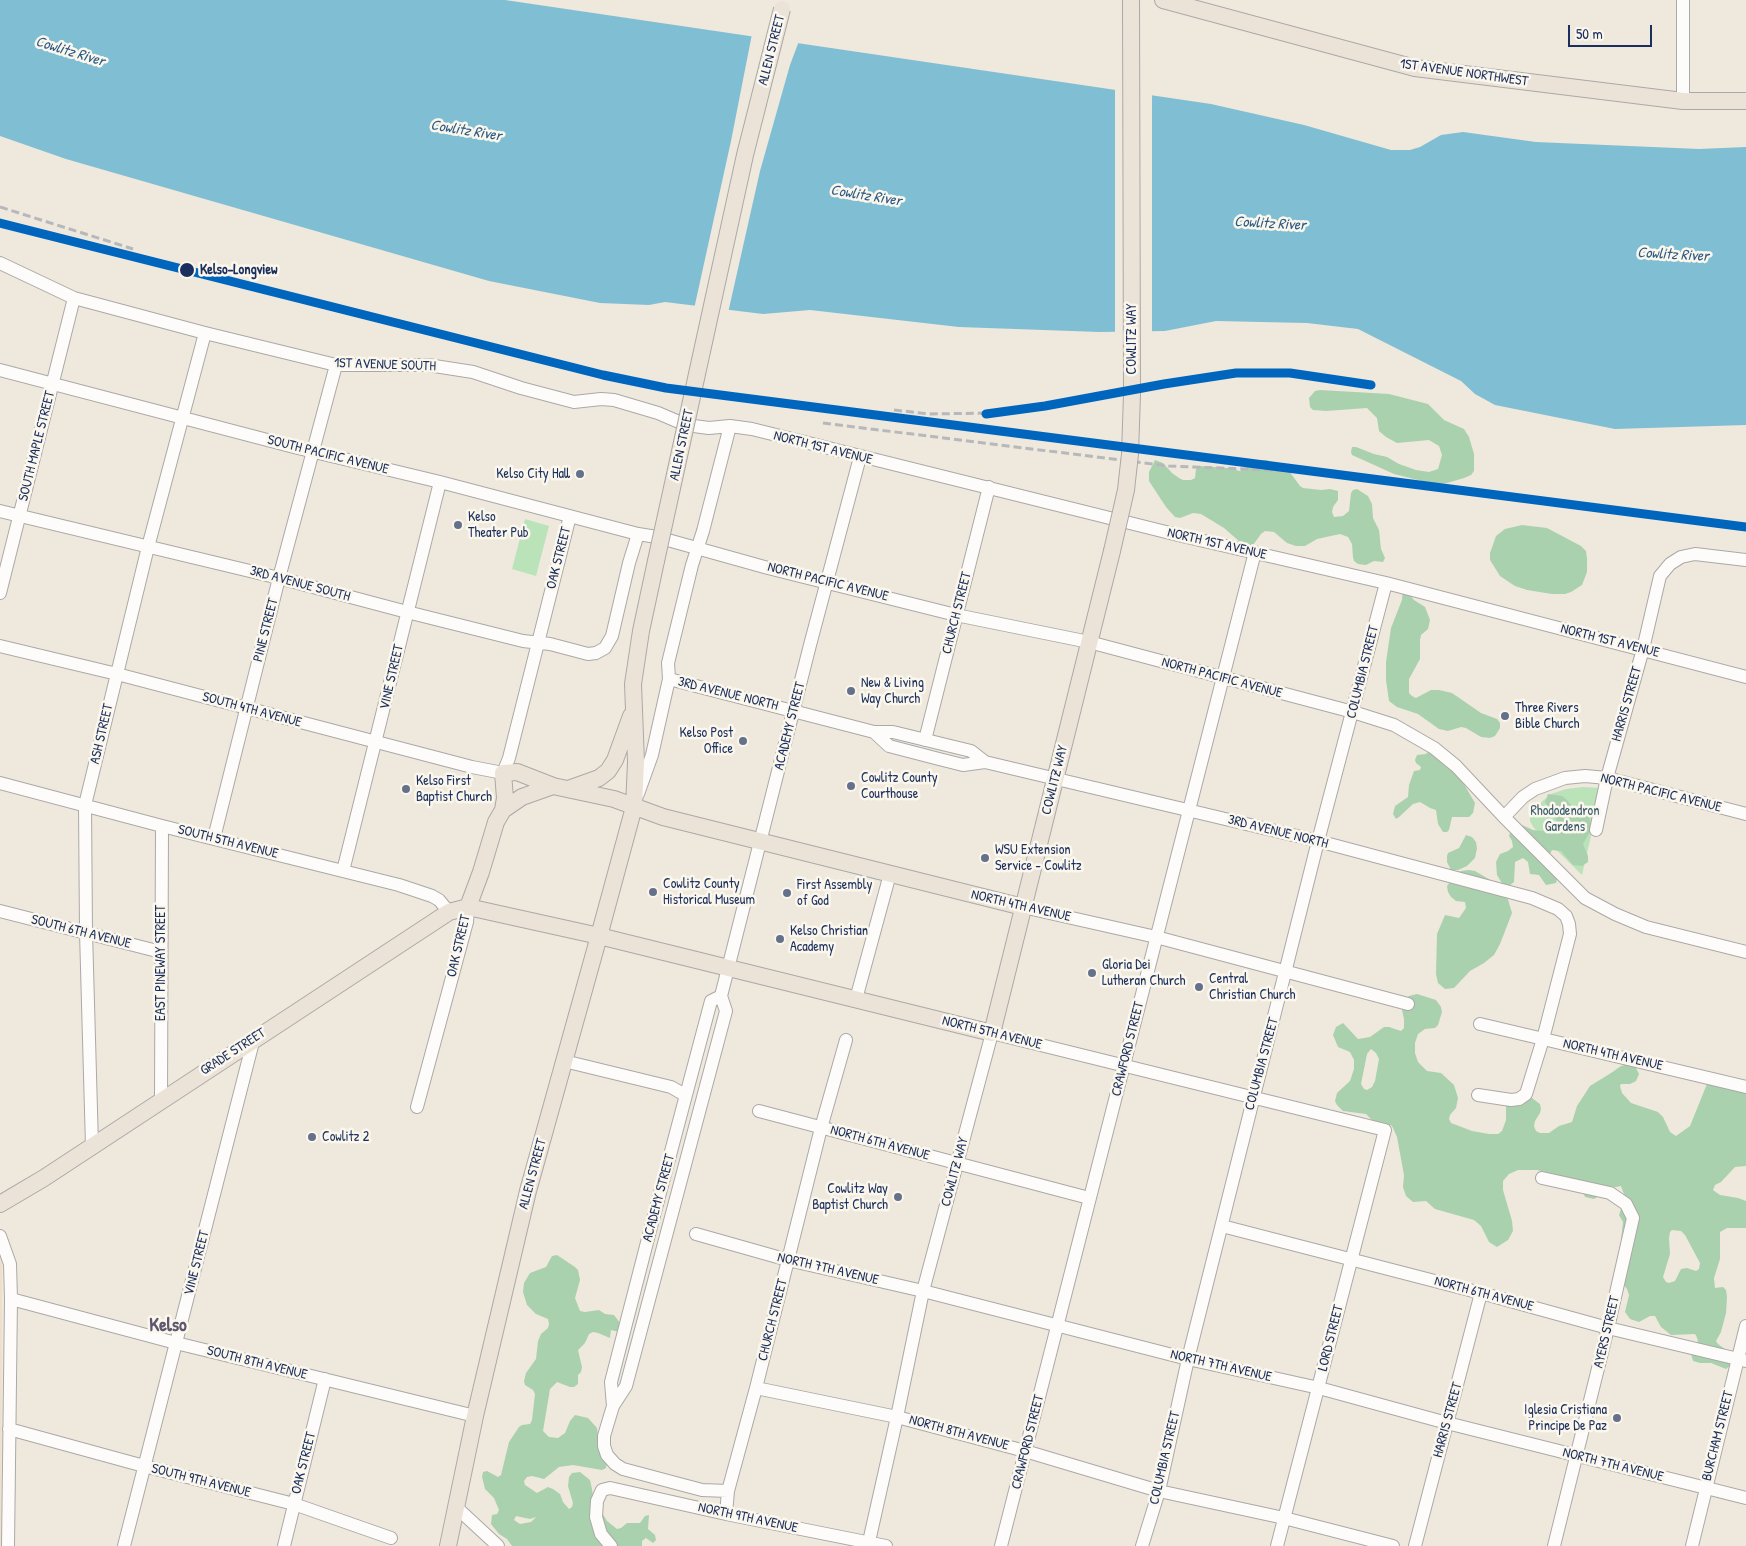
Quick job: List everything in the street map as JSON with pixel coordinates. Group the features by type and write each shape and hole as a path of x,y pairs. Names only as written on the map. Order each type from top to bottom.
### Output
{"main road":[{"name":"COWLITZ WAY","path":"992,1032 1126,490 1130,454 1132,402 1132,0"},
{"name":"1ST AVENUE NORTHWEST","path":"1163,0 1415,68 1683,101 1746,101"},
{"name":"ALLEN STREET","path":"448,1546 475,1416 528,1191 634,807 636,762 633,709 636,658 745,155 783,5"},
{"path":"503,810 522,797 599,778 608,771 614,760 633,709"},
{"path":"503,810 505,798 503,773 517,772 561,788 614,798 634,807"},
{"name":"NORTH 4TH AVENUE","path":"634,807 663,817 691,822 761,842 1023,906"},
{"name":"OAK STREET","path":"468,907 496,822 503,810"},
{"path":"468,907 599,936"},
{"name":"GRADE STREET","path":"0,1204 92,1146 254,1038 449,912 468,907"},
{"name":"NORTH 5TH AVENUE","path":"599,936 992,1032"}],"street":[{"path":"1683,0 1683,101"},
{"name":"1ST AVENUE SOUTH","path":"0,263 74,298 205,333 336,364 428,365 473,372 521,388 574,402 601,399 614,400 658,413 686,425"},
{"name":"SOUTH MAPLE STREET","path":"0,593 74,298"},
{"name":"ASH STREET","path":"92,1146 86,932 85,805 148,547 205,333"},
{"name":"PINE STREET","path":"214,838 279,578 336,364"},
{"name":"SOUTH PACIFIC AVENUE","path":"0,370 312,452 440,482 638,534 656,537"},
{"name":"NORTH 1ST AVENUE","path":"686,425 709,428 730,426 752,429 860,457 1386,584 1746,677"},
{"name":"ALLEN STREET","path":"634,807 652,755 669,679 668,663 692,565 698,549 730,426"},
{"name":"ACADEMY STREET","path":"728,1491 702,1490 623,1469 615,1464 607,1455 604,1446 604,1436 613,1406 626,1386 726,1011 721,996 793,710 860,457"},
{"name":"VINE STREET","path":"343,871 440,482"},
{"name":"CHURCH STREET","path":"925,740 989,487"},
{"name":"3RD AVENUE SOUTH","path":"0,511 279,578 523,641 588,654 601,651 608,644 612,636 629,563 638,534"},
{"name":"OAK STREET","path":"503,773 509,758 570,516"},
{"name":"NORTH PACIFIC AVENUE","path":"656,537 956,615 1089,642 1353,712 1394,725 1434,748 1456,766 1504,817 1535,789 1565,778 1585,776 1607,778 1746,814"},
{"name":"CRAWFORD STREET","path":"1002,1546 1089,1198 1255,552"},
{"name":"HARRIS STREET","path":"1596,830 1607,778 1643,649 1660,576 1670,564 1681,557 1694,554 1710,554 1746,560"},
{"name":"COLUMBIA STREET","path":"1142,1546 1159,1492 1188,1359 1253,1098 1386,584"},
{"name":"SOUTH 4TH AVENUE","path":"0,646 116,674 472,767 503,773"},
{"name":"3RD AVENUE NORTH","path":"669,679 874,732 893,732 971,751 985,762"},
{"name":"3RD AVENUE NORTH","path":"874,732 889,746 939,759 963,765 985,762 1188,810 1532,898 1558,909 1566,916 1570,934 1543,1039"},
{"name":"SOUTH 5TH AVENUE","path":"0,783 343,871 432,896 439,900 449,912"},
{"path":"1504,817 1585,898 1615,914 1646,927 1746,952"},
{"name":"EAST PINEWAY STREET","path":"161,1100 162,826"},
{"path":"856,1000 890,874"},
{"name":"NORTH 4TH AVENUE","path":"1023,906 1156,937 1408,1004"},
{"name":"OAK STREET","path":"417,1107 467,922 468,907"},
{"name":"SOUTH 6TH AVENUE","path":"0,912 161,952"},
{"name":"ACADEMY STREET","path":"613,1406 611,1382 686,1095 711,1001 721,996"},
{"name":"NORTH 4TH AVENUE","path":"1480,1024 1746,1087"},
{"name":"NORTH 5TH AVENUE","path":"992,1032 1385,1130"},
{"name":"COWLITZ WAY","path":"869,1544 923,1290 992,1032"},
{"name":"VINE STREET","path":"124,1546 254,1038"},
{"path":"1478,1096 1511,1100 1519,1099 1526,1094 1543,1039"},
{"name":"CHURCH STREET","path":"726,1514 728,1491 756,1388 821,1128 846,1040"},
{"path":"564,1061 670,1087 686,1095"},
{"name":"NORTH 6TH AVENUE","path":"759,1111 1089,1198"},
{"name":"LORD STREET","path":"1277,1546 1385,1130"},
{"name":"AYERS STREET","path":"1542,1178 1610,1193 1626,1204 1632,1218 1608,1328 1554,1546"},
{"name":"NORTH 6TH AVENUE","path":"1222,1226 1482,1293 1608,1328 1742,1360"},
{"name":"NORTH 7TH AVENUE","path":"696,1234 788,1260 923,1290 1188,1359 1319,1388 1447,1423 1746,1498"},
{"path":"0,1236 10,1264 11,1299 8,1546"},
{"name":"HARRIS STREET","path":"1415,1546 1482,1293"},
{"name":"SOUTH 8TH AVENUE","path":"11,1299 176,1343 475,1416"},
{"name":"BURCHAM STREET","path":"1692,1546 1705,1488 1742,1360 1746,1326"},
{"name":"OAK STREET","path":"284,1546 326,1380"},
{"name":"NORTH 8TH AVENUE","path":"756,1388 897,1417 1026,1451 1159,1492 1284,1518 1393,1546"},
{"name":"SOUTH 9TH AVENUE","path":"9,1429 294,1504 391,1538"},
{"name":"NORTH 9TH AVENUE","path":"611,1546 601,1534 596,1517 597,1500 602,1490 610,1488 726,1514 886,1546"},
{"path":"456,1507 498,1546"}],"shaded area":[{"path":"0,1258 2,1264 1,1546 0,1546"}],"green space":[{"path":"1315,391 1389,394 1428,404 1444,420 1464,429 1469,437 1474,454 1474,471 1471,475 1464,478 1447,483 1434,484 1394,474 1352,455 1352,447 1356,447 1387,457 1416,470 1429,472 1438,469 1442,455 1439,446 1429,440 1397,443 1386,437 1379,431 1377,418 1367,408 1313,410 1310,407 1309,398"},
{"path":"1155,460 1163,463 1179,478 1191,480 1195,478 1196,469 1199,466 1228,468 1240,471 1258,460 1267,460 1289,471 1303,488 1338,491 1338,500 1332,512 1334,517 1343,516 1349,511 1351,493 1357,489 1368,496 1372,504 1373,518 1379,530 1381,549 1385,558 1383,562 1374,561 1366,565 1358,564 1354,561 1352,544 1348,537 1340,534 1317,539 1305,546 1296,546 1287,543 1274,532 1265,531 1253,545 1249,545 1240,542 1224,528 1201,514 1193,513 1180,518 1175,517 1149,481 1149,472"},
{"path":"525,519 549,526 536,576 512,569"},
{"path":"1522,525 1547,528 1581,546 1586,551 1587,572 1582,585 1565,594 1552,594 1515,586 1500,576 1490,560 1490,553 1496,536 1505,529"},
{"path":"1403,587 1414,600 1425,607 1430,620 1428,629 1421,635 1420,659 1409,679 1409,693 1416,698 1431,690 1452,693 1481,713 1497,719 1500,723 1500,728 1495,736 1490,738 1481,737 1461,727 1448,731 1439,729 1418,714 1397,707 1389,701 1386,662 1391,628 1402,600"},
{"path":"1430,750 1445,766 1458,774 1475,803 1473,813 1469,817 1452,817 1447,832 1443,832 1438,824 1436,810 1420,802 1413,804 1396,819 1393,814 1395,806 1408,797 1409,785 1414,771 1420,770 1421,767 1415,760 1417,755 1426,754"},
{"name":"Rhododendron Gardens","path":"1583,787 1602,788 1582,875 1534,828 1530,821 1530,815 1532,810 1551,794 1566,789"},
{"path":"1548,794 1562,796 1567,800 1571,805 1572,818 1578,817 1581,808 1587,807 1591,830 1583,844 1588,856 1588,862 1582,866 1573,865 1561,851 1552,850 1549,856 1559,873 1556,883 1546,885 1539,875 1530,874 1528,862 1523,858 1515,862 1514,882 1509,886 1503,885 1497,875 1496,862 1500,854 1513,847 1509,836 1511,830 1522,825 1533,830 1543,831 1557,823 1545,802"},
{"path":"1466,835 1472,837 1476,842 1475,858 1467,866 1458,870 1451,870 1447,862 1448,853 1459,848"},
{"path":"1461,871 1475,871 1497,884 1507,896 1512,913 1494,955 1470,971 1454,988 1445,989 1438,983 1436,974 1437,934 1445,915 1459,918 1466,908 1465,902 1456,901 1451,897 1447,886 1455,875"},
{"path":"1417,994 1436,1000 1441,1007 1442,1012 1438,1025 1435,1028 1425,1029 1418,1034 1415,1043 1415,1053 1418,1062 1427,1071 1441,1073 1454,1085 1458,1098 1456,1108 1449,1119 1451,1123 1472,1131 1498,1134 1502,1131 1506,1120 1506,1102 1524,1096 1532,1098 1540,1104 1540,1113 1534,1126 1536,1131 1549,1133 1559,1126 1572,1122 1577,1106 1590,1086 1621,1066 1629,1064 1635,1066 1639,1074 1636,1081 1630,1084 1621,1084 1622,1093 1631,1103 1658,1112 1663,1117 1670,1132 1676,1136 1690,1126 1709,1079 1746,1087 1746,1166 1735,1167 1721,1182 1715,1185 1713,1190 1720,1195 1746,1201 1746,1228 1727,1228 1720,1232 1720,1259 1714,1278 1715,1288 1723,1287 1726,1290 1727,1297 1726,1313 1721,1332 1716,1341 1729,1352 1731,1365 1726,1369 1711,1363 1693,1361 1691,1354 1698,1341 1696,1335 1671,1335 1661,1327 1655,1316 1650,1316 1639,1322 1630,1319 1625,1312 1629,1295 1623,1284 1624,1265 1621,1241 1623,1222 1619,1215 1625,1197 1621,1186 1611,1188 1594,1199 1585,1197 1582,1189 1570,1178 1537,1170 1518,1170 1509,1174 1503,1181 1503,1190 1513,1231 1508,1240 1497,1247 1489,1242 1481,1226 1474,1220 1435,1209 1426,1201 1413,1202 1406,1196 1403,1187 1404,1175 1397,1137 1391,1125 1376,1128 1366,1114 1343,1111 1335,1101 1337,1093 1350,1081 1354,1069 1354,1060 1350,1052 1338,1047 1333,1035 1336,1027 1343,1023 1358,1039 1370,1037 1384,1027 1401,1031 1404,1028 1402,1010 1405,999","holes":["1371,1049 1379,1059 1375,1081 1372,1087 1367,1090 1361,1084 1367,1054","1672,1230 1681,1231 1685,1235 1700,1263 1699,1269 1696,1271 1687,1268 1681,1269 1675,1281 1669,1283 1663,1277 1670,1254 1669,1238"]},
{"path":"557,1255 578,1270 580,1280 575,1298 580,1311 599,1310 605,1314 614,1315 620,1323 619,1332 611,1330 610,1338 593,1332 589,1334 585,1343 578,1350 582,1367 578,1375 578,1384 570,1387 557,1382 550,1389 543,1431 549,1437 558,1438 565,1433 575,1415 588,1418 597,1428 599,1442 607,1463 606,1468 602,1470 573,1465 559,1467 544,1479 532,1476 527,1477 524,1481 525,1485 537,1493 548,1487 553,1489 560,1494 563,1502 569,1509 573,1503 568,1486 569,1477 572,1473 580,1472 590,1480 593,1498 607,1521 617,1529 627,1523 640,1523 645,1516 649,1515 648,1529 655,1535 656,1540 653,1543 646,1538 642,1541 642,1546 512,1546 491,1524 492,1515 497,1514 499,1510 494,1498 485,1489 482,1477 483,1472 487,1471 498,1477 501,1475 509,1442 519,1427 530,1424 532,1420 535,1394 533,1390 525,1385 524,1381 526,1373 536,1359 538,1341 541,1334 548,1328 549,1324 548,1319 536,1314 527,1305 523,1292 524,1283 530,1273 546,1267 552,1256","holes":["516,1516 530,1519 536,1517 531,1522 520,1524 514,1520"]}],"water":[{"name":"Cowlitz River","path":"0,0 505,0 1211,104 1304,125 1391,150 1410,150 1420,147 1441,135 1463,132 1536,142 1699,149 1746,147 1746,425 1615,429 1495,405 1475,394 1461,381 1358,329 1307,323 1216,321 1165,331 1100,332 959,327 810,310 763,314 665,302 649,305 600,303 489,281 66,159 0,136"}],"pier":[{"path":"752,34 799,41 790,65 760,171 728,313 694,309 731,141"},
{"path":"1115,88 1152,93 1152,333 1115,334"}],"railway":[{"path":"0,207 133,249"},
{"path":"894,410 929,414 991,413 1236,373 1290,373 1371,385"},
{"path":"823,423 1169,466 1322,472"}],"transit line":[{"path":"0,223 603,375 666,388 1746,527"},
{"path":"986,414 1045,406 1236,373 1290,373 1371,385"}],"place":[{"name":"Kelso-Longview","path":"187,270"},
{"name":"Kelso City Hall","path":"580,474"},
{"name":"Kelso Theater Pub","path":"458,525"},
{"name":"New & Living Way Church","path":"851,691"},
{"name":"Three Rivers Bible Church","path":"1505,716"},
{"name":"Kelso Post Office","path":"743,741"},
{"name":"Cowlitz County Courthouse","path":"851,786"},
{"name":"Kelso First Baptist Church","path":"406,789"},
{"name":"WSU Extension Service - Cowlitz","path":"985,858"},
{"name":"Cowlitz County Historical Museum","path":"653,892"},
{"name":"First Assembly of God","path":"787,893"},
{"name":"Kelso Christian Academy","path":"780,939"},
{"name":"Gloria Dei Lutheran Church","path":"1092,973"},
{"name":"Central Christian Church","path":"1199,987"},
{"name":"Cowlitz 2","path":"312,1137"},
{"name":"Cowlitz Way Baptist Church","path":"898,1197"},
{"name":"Iglesia Cristiana Principe De Paz","path":"1617,1418"}],"district":[{"name":"Kelso","path":"168,1326"}]}
